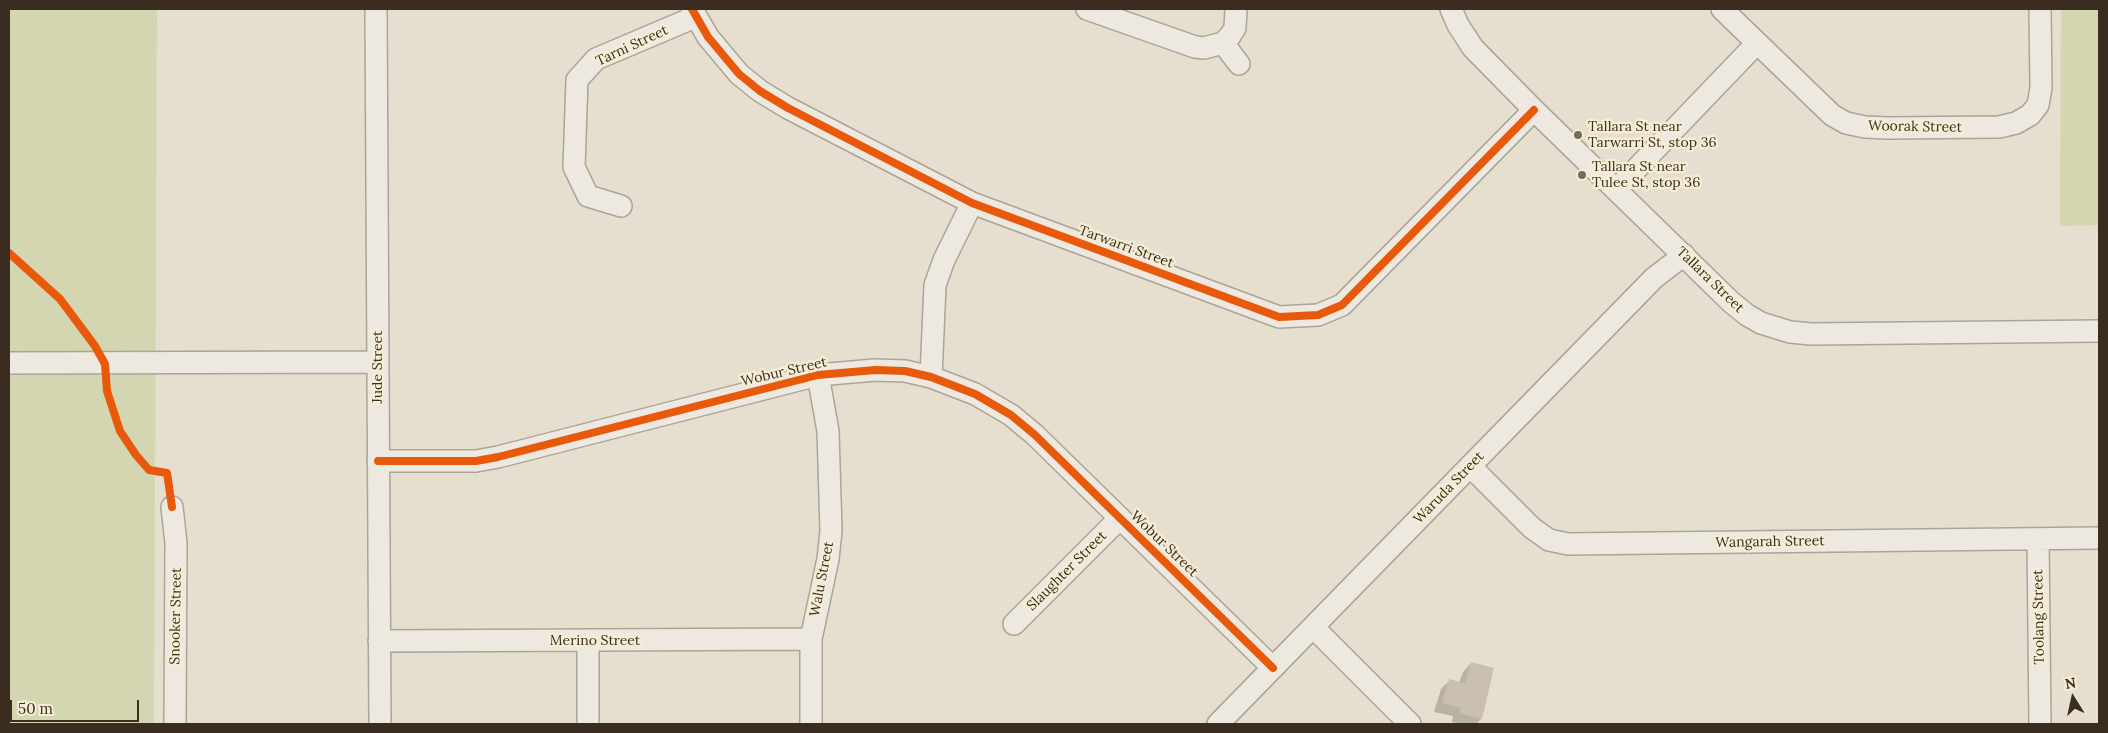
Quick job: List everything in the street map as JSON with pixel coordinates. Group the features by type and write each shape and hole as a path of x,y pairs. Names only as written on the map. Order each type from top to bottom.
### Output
{"street":[{"name":"Jude Street","path":"376,9 380,724"},
{"path":"1087,9 1195,47 1214,46 1223,43 1235,28 1236,9"},
{"name":"Tallara Street","path":"1451,9 1458,25 1473,48 1534,110 1747,315 1762,323 1790,332 1820,334 2099,331"},
{"name":"Woorak Street","path":"1722,9 1832,115 1846,122 1865,127 1888,128 1999,127 2016,124 2030,115 2038,105 2041,88 2040,9"},
{"name":"Tarwarri Street","path":"693,13 722,56 739,74 788,108 972,203 1279,317 1318,315 1342,305 1534,110"},
{"name":"Tarni Street","path":"621,206 588,196 574,167 577,80 596,59 693,13"},
{"path":"1223,43 1239,64"},
{"path":"1616,189 1757,43"},
{"path":"931,378 935,285 944,260 972,203"},
{"name":"Waruda Street","path":"1218,724 1654,278 1684,255"},
{"path":"9,363 378,362"},
{"name":"Wobur Street","path":"378,461 476,461 818,375 875,370 905,371 975,394 1011,415 1035,435 1273,668"},
{"name":"Walu Street","path":"811,724 811,640 828,559 831,531 828,431 818,375"},
{"name":"Wangarah Street","path":"1470,466 1532,528 1549,540 1568,544 2099,538"},
{"name":"Snooker Street","path":"172,507 176,543 175,724"},
{"name":"Slaughter Street","path":"1014,624 1120,518"},
{"name":"Toolang Street","path":"2038,539 2040,724"},
{"path":"1313,627 1410,724"},
{"name":"Merino Street","path":"379,641 811,640"},
{"path":"588,642 588,724"}],"green space":[{"path":"9,9 157,9 154,724 9,724"},
{"path":"2061,9 2099,9 2099,225 2060,226"}],"building":[{"path":"1471,662 1494,668 1482,719 1459,713 1461,708 1442,703 1449,679 1465,683"}],"cycle path":[{"path":"692,9 708,37 739,74 760,91 788,108 972,203 1279,317 1318,315 1342,305 1534,110"},
{"path":"9,253 60,299 95,346 105,364 107,391 120,431 149,470 167,473 172,507"},
{"path":"378,461 476,461 498,457 818,375 875,370 905,371 931,377 975,394 1011,415 1035,435 1273,668"}],"place":[{"name":"Tallara St near Tarwarri St, stop 36","path":"1578,135"},
{"name":"Tallara St near Tulee St, stop 36","path":"1582,175"}]}
